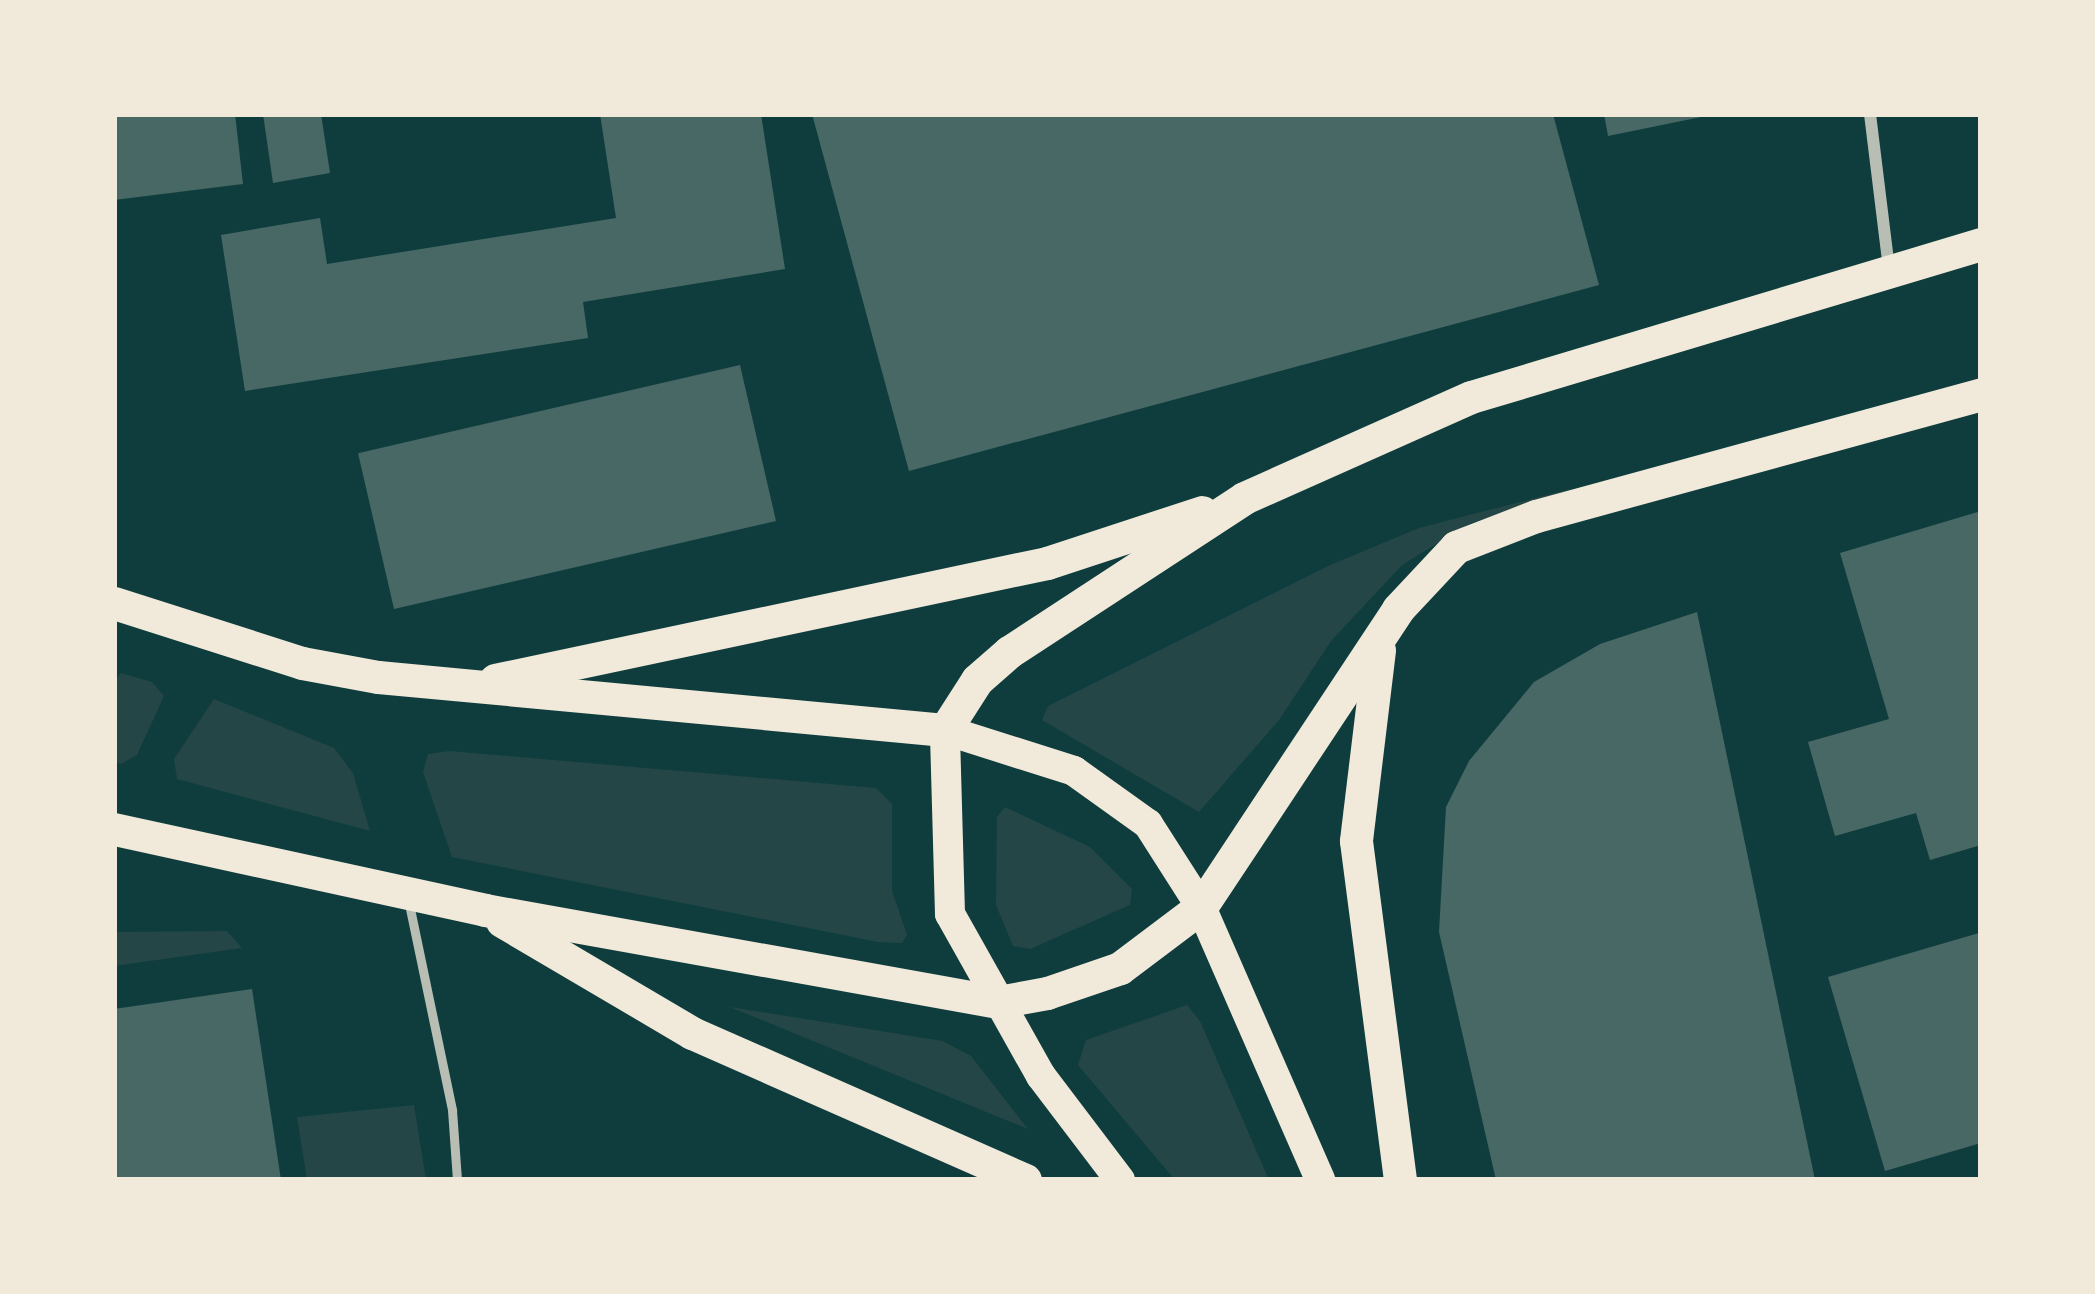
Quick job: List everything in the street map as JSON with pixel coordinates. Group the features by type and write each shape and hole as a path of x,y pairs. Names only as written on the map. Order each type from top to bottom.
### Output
{"highway":[{"path":"453,688 1047,563 1244,498 1471,397 1981,244"},
{"path":"114,829 485,910 998,1001 1120,968 1201,907 1398,609 1456,548 1536,516 1981,394"},
{"path":"114,603 302,663 453,688 945,730 977,680 1009,652 1244,498"},
{"path":"1380,642 1356,842 1400,1180"},
{"path":"485,910 692,1033 1025,1180"}],"main road":[{"path":"1120,1180 1041,1076 947,905 945,730 1025,751 1110,792 1148,824 1201,907 1320,1180"}],"street":[{"path":"1870,114 1890,270"}],"lane":[{"path":"407,894 452,1110 457,1180"}],"shaded area":[{"path":"1574,488 1469,524 1402,565 1331,641 1279,720 1199,812 1042,720 1048,706 1328,566 1419,528"},
{"path":"121,673 152,682 164,696 137,755 121,764 114,762 114,681"},
{"path":"214,699 334,748 353,773 370,831 177,779 174,759"},
{"path":"450,751 876,788 892,804 892,891 907,935 902,943 878,942 452,857 423,772 428,754"},
{"path":"1005,807 1090,847 1132,889 1130,905 1030,949 1013,946 996,905 997,817"},
{"path":"227,931 242,948 114,966 114,932"},
{"path":"1187,1005 1200,1021 1269,1180 1175,1180 1078,1065 1086,1040"},
{"path":"730,1007 943,1041 971,1056 1028,1129"},
{"path":"414,1105 426,1180 307,1180 297,1117"}],"building":[{"path":"114,114 235,114 243,184 114,200"},
{"path":"263,114 321,114 330,173 273,183"},
{"path":"600,114 761,114 785,269 583,302 588,338 245,391 221,235 320,218 327,264 616,218"},
{"path":"812,114 1553,114 1599,285 909,471"},
{"path":"1604,114 1706,114 1706,116 1608,136"},
{"path":"740,365 776,521 394,609 358,453"},
{"path":"1981,511 1981,845 1930,860 1916,813 1835,836 1808,742 1889,719 1840,553"},
{"path":"1697,612 1815,1180 1496,1180 1439,932 1446,807 1469,761 1534,682 1600,644"},
{"path":"1979,933 1981,1143 1885,1171 1828,977"},
{"path":"252,989 281,1180 114,1180 114,1009"}]}
